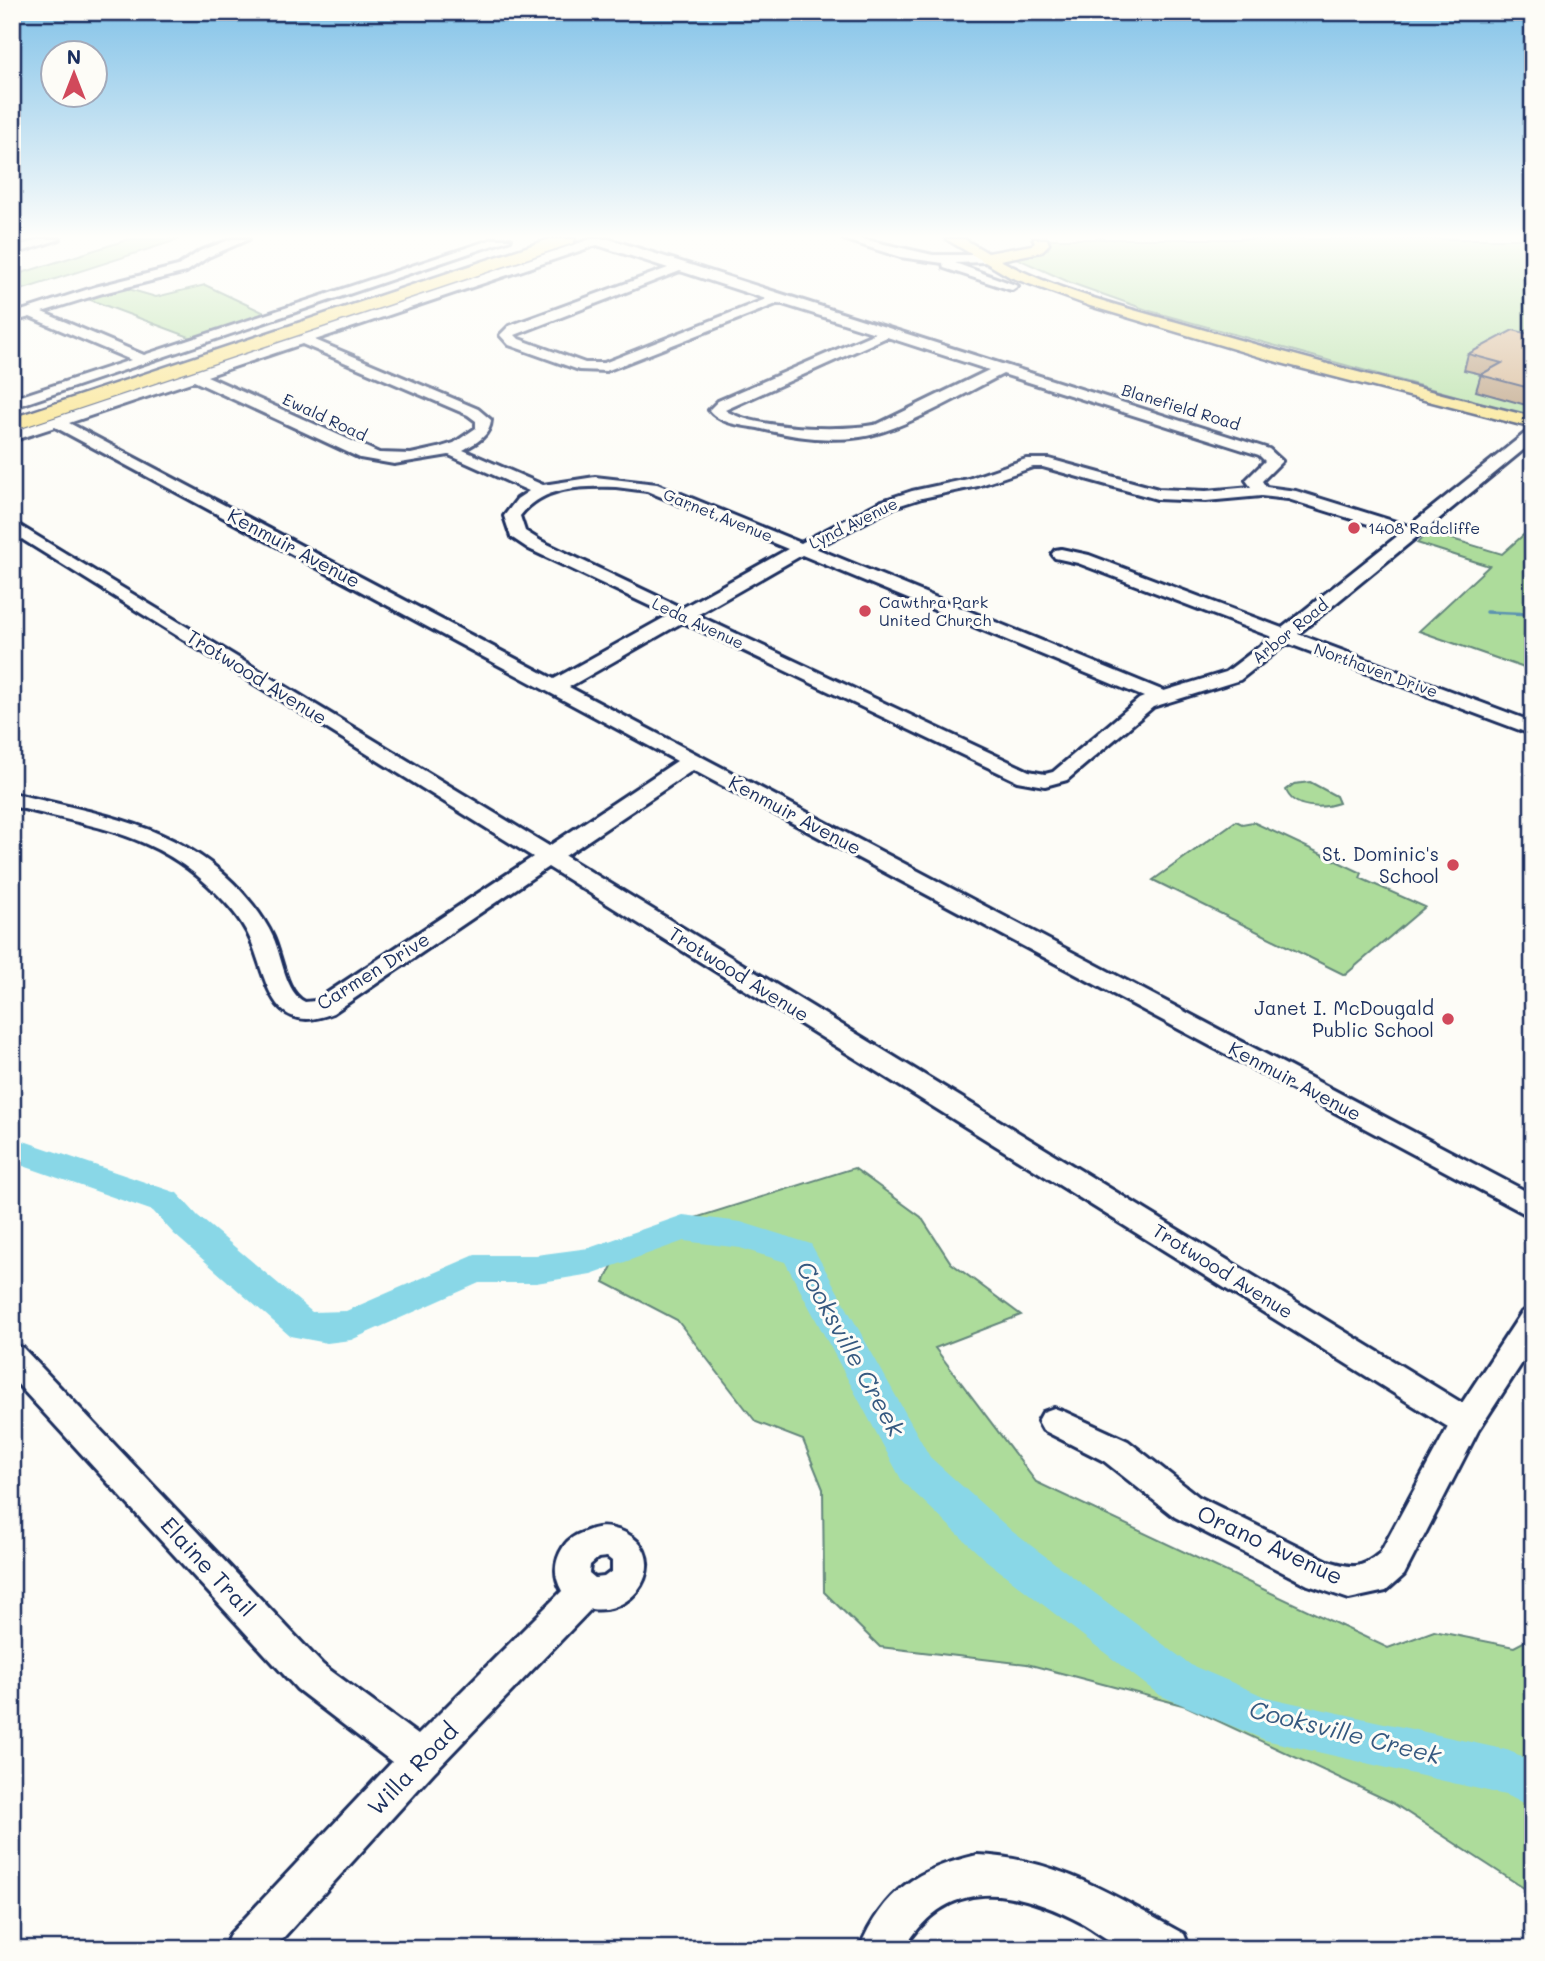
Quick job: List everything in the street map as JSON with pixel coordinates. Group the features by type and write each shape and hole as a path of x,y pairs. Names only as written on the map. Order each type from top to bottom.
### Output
{"highway":[{"path":"12,415 265,331"},
{"path":"12,425 290,331"}],"main road":[{"path":"1186,331 1475,410 1533,423"},
{"path":"1475,410 1533,432"}],"street":[{"path":"74,331 143,360"},
{"path":"12,404 232,331"},
{"path":"12,437 327,331"},
{"path":"512,331 507,335 514,342 584,367 606,367 698,331"},
{"name":"Blanefield Road","path":"873,331 1264,452 1271,455 1273,461 1254,480 1261,491"},
{"path":"884,334 723,404 716,410 724,416 775,428 822,433 860,433 883,427 1000,370"},
{"name":"Ewald Road","path":"193,375 373,458 412,459 448,449 480,433 485,424 482,417 302,339"},
{"name":"Kenmuir Avenue","path":"56,422 1533,1208"},
{"name":"Arbor Road","path":"1024,778 1045,780 1060,776 1146,703 1233,676 1533,432"},
{"path":"448,449 541,490"},
{"name":"Lynd Avenue","path":"555,687 801,549 888,504 918,494 972,483 1034,461 1157,494 1206,496 1261,491 1303,497 1412,532"},
{"name":"Garnet Avenue","path":"541,490 589,482 639,484 664,492 1161,697"},
{"name":"Leda Avenue","path":"541,490 520,503 512,520 517,533 535,545 1024,778"},
{"name":"Trotwood Avenue","path":"12,526 1467,1422"},
{"name":"Northaven Drive","path":"1061,554 1083,559 1533,729"},
{"name":"Carmen Drive","path":"12,799 145,832 190,855 207,869 249,915 264,940 282,996 290,1006 306,1011 324,1007 693,760"},
{"name":"Orano Avenue","path":"1054,1421 1116,1451 1187,1507 1320,1574 1349,1583 1374,1580 1392,1564 1467,1422 1532,1324"},
{"name":"Elaine Trail","path":"12,1357 310,1677 420,1760"},
{"name":"Willa Road","path":"245,1949 420,1760 585,1591"},
{"path":"880,1949 909,1906 931,1890 967,1877 982,1875 1014,1876 1051,1886 1169,1949"}],"green space":[{"path":"172,331 215,331 192,338"},
{"path":"1221,331 1533,331 1533,417"},
{"path":"1533,529 1533,671 1419,631 1489,566 1417,543 1429,532 1502,554"},
{"path":"1310,782 1336,796 1339,803 1309,806 1295,801 1286,790 1294,784"},
{"path":"1236,821 1242,824 1253,822 1362,873 1360,878 1425,907 1345,975 1153,880"},
{"path":"854,1168 921,1217 951,1263 1021,1315 935,1348 1036,1482 1388,1648 1434,1631 1514,1647 1533,1637 1533,1894 1391,1802 1186,1706 1027,1664 880,1647 824,1592 823,1489 803,1440 756,1422 677,1320 604,1282 625,1240"}],"building":[{"path":"1512,331 1533,335 1533,389 1480,375 1502,363 1468,354"}],"waterway":[{"path":"1486,612 1533,614"},
{"name":"Cooksville Creek","path":"12,1149 165,1202 186,1225 303,1326 327,1328 351,1325 475,1269 536,1269 591,1261 683,1228 741,1235 798,1253 916,1469 998,1545 1175,1680 1265,1718 1507,1773 1533,1784"}],"place":[{"name":"1408 Radcliffe","path":"1354,528"},
{"name":"Cawthra Park United Church","path":"865,611"},
{"name":"St. Dominic's School","path":"1453,865"},
{"name":"Janet I. McDougald Public School","path":"1448,1019"}]}
